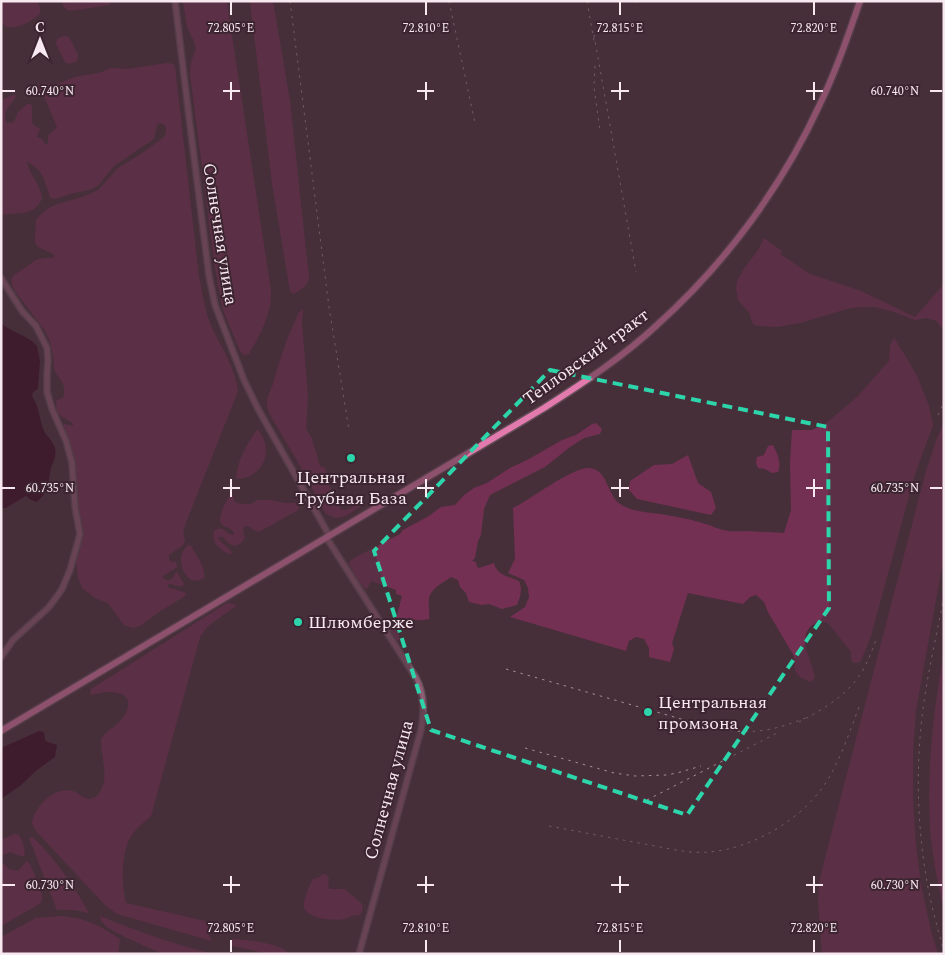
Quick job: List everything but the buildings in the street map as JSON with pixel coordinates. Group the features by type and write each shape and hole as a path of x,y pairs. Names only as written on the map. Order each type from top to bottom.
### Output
{"main road":[{"name":"Тепловский тракт","path":"2,728 561,397 652,330 710,272 739,236 783,172 827,90 860,1"}],"street":[{"name":"Солнечная улица","path":"176,1 209,276 215,305 244,380 258,409 327,536 416,678 421,688 424,702 421,730 359,954"},
{"path":"1,278 22,311 36,326 47,348 48,392 52,409 66,441 72,463 75,507 80,534 70,570 58,594 48,608 13,640 1,657"}],"highlighted area":[{"path":"550,370 828,427 829,608 687,815 431,730 374,551"}],"shaded area":[{"path":"1,1 37,1 40,7 40,14 24,24 6,27 1,22"},
{"path":"62,1 111,2 109,5 70,11 64,8"},
{"path":"183,1 227,1 271,291 270,307 264,324 249,354 244,355 240,351 223,310 215,267 190,74 196,49 187,27"},
{"path":"250,1 273,1 290,101 309,278 305,286 293,294 290,291 272,183"},
{"path":"63,36 69,37 78,55 77,61 70,64 65,62 56,44 57,39"},
{"path":"167,63 173,64 175,67 199,277 210,324 231,367 238,391 185,525 183,533 185,541 183,545 169,555 169,560 171,562 175,561 177,567 163,576 164,579 170,580 177,572 184,584 176,586 168,584 168,587 186,593 185,596 140,626 133,628 124,625 108,603 95,598 82,588 78,578 76,560 82,535 73,456 64,426 64,424 73,426 73,423 62,417 56,408 57,400 63,398 64,388 55,372 50,341 46,332 15,291 11,280 14,275 36,260 53,258 55,255 38,247 35,243 36,220 40,215 55,205 98,190 118,168 164,137 166,128 164,124 160,123 157,125 154,139 114,166 98,186 54,199 50,197 39,170 27,161 30,171 40,188 42,199 30,211 1,215 1,100 13,95 16,96 6,111 5,118 7,123 14,122 18,112 27,104 31,104 32,122 40,129 37,137 42,139 46,145 48,144 49,135 57,127 43,94 35,88 36,85 45,83 55,85 75,77 99,73 111,68 128,69"},
{"path":"764,238 782,251 780,254 810,274 861,291 915,317 944,284 944,328 936,321 927,318 915,320 875,307 850,308 800,323 777,327 754,325 750,314 738,300 736,289 737,281 743,270 758,250"},
{"path":"303,309 302,323 308,397 306,429 312,438 320,466 325,468 330,488 341,510 346,510 364,502 364,504 342,517 335,518 325,513 269,413 267,406 267,399 288,337 299,312"},
{"path":"1,323 29,339 37,346 40,361 38,389 33,392 32,396 37,405 45,433 54,445 55,452 47,487 40,499 36,502 26,496 6,508 2,508"},
{"path":"894,338 917,376 929,406 933,425 915,474 871,636 861,661 854,663 851,660 851,652 829,624 818,622 808,629 805,641 815,678 810,682 800,677 795,671 794,656 764,602 756,595 750,597 743,604 688,593 672,643 674,649 670,662 649,657 649,648 644,639 636,637 629,641 626,651 510,617 525,607 529,597 528,588 524,580 508,573 515,559 513,508 573,472 590,468 596,470 604,478 616,500 632,510 686,519 726,531 784,533 791,510 790,463 792,430 812,430 825,424 857,397 889,361 890,345"},
{"path":"596,423 602,429 600,434 584,438 545,467 490,495 484,509 481,535 475,558 472,561 476,562 479,568 494,563 498,571 519,581 521,590 517,605 502,609 489,604 482,605 469,602 458,580 451,577 438,586 430,595 429,619 403,620 398,629 400,639 397,641 390,631 390,626 396,619 402,596 396,594 396,590 371,581 366,589 357,580 349,562 400,534 403,530 441,507 455,505 474,488 487,483 510,468"},
{"path":"944,423 944,556 916,710 913,751 913,799 916,845 921,885 938,954 822,954 818,902 819,883 926,471"},
{"path":"258,430 266,446 264,462 253,474 245,478 236,479 238,466 243,454"},
{"path":"773,445 779,465 778,472 772,473 758,468 756,463 757,457 764,455 768,446"},
{"path":"688,455 698,483 711,492 716,508 711,515 637,499 629,490 630,481 654,465 672,464"},
{"path":"232,494 234,501 237,503 251,504 258,500 270,500 297,503 299,508 259,532 245,526 243,532 245,537 238,544 231,545 223,537 218,538 231,551 232,553 230,554 222,551 217,546 213,535 217,529 224,530 233,535 234,533 221,524 220,521 223,508"},
{"path":"189,545 198,557 204,570 204,578 197,581 191,580 186,576 181,563 184,550"},
{"path":"227,603 237,605 208,626 200,637 151,816 131,836 125,851 123,869 123,887 126,903 205,921 208,925 208,934 212,941 117,914 105,905 36,831 32,823 41,804 52,794 66,790 93,799 102,788 104,771 101,739 123,718 128,703 127,698 118,693 107,692 90,695 91,689"},
{"path":"944,653 944,911 932,849 929,784 932,740"},
{"path":"39,731 44,732 45,740 57,745 55,757 1,799 1,748"},
{"path":"14,834 19,835 25,854 23,857 10,852 1,856 1,840"},
{"path":"33,837 64,873 89,913 57,910 29,838"},
{"path":"27,861 42,894 41,903 1,926 1,863 9,869 18,871"},
{"path":"323,874 327,875 329,879 328,886 330,889 345,889 362,904 360,914 346,919 334,920 316,917 307,912 304,906 310,885 313,879"},
{"path":"62,916 81,919 101,927 120,939 118,954 1,954 1,937 36,918"},
{"path":"100,916 155,937 212,954 163,954 108,928 102,922"},
{"path":"233,939 277,946 288,952 288,954 270,954 232,946 229,942"}],"railway":[{"path":"290,1 329,307 349,430"},
{"path":"449,1 475,123"},
{"path":"587,1 594,41"},
{"path":"634,1 638,4"},
{"path":"594,35 636,272"},
{"path":"595,66 594,87 600,131"},
{"path":"938,415 944,402"},
{"path":"944,596 923,711 919,746 918,785 924,863 930,900 944,952"},
{"path":"799,722 826,706 850,687 863,670 877,637"},
{"path":"506,669 717,728 742,731 766,730 805,718"},
{"path":"549,826 689,852 710,852 743,845 775,830 803,809 815,797 835,766 859,707"},
{"path":"647,800 779,732"},
{"path":"525,748 614,773 635,776 666,775 701,766"}],"place":[{"name":"Центральная Трубная База","path":"351,458"},
{"name":"Шлюмберже","path":"298,622"},
{"name":"Центральная промзона","path":"648,712"}]}
